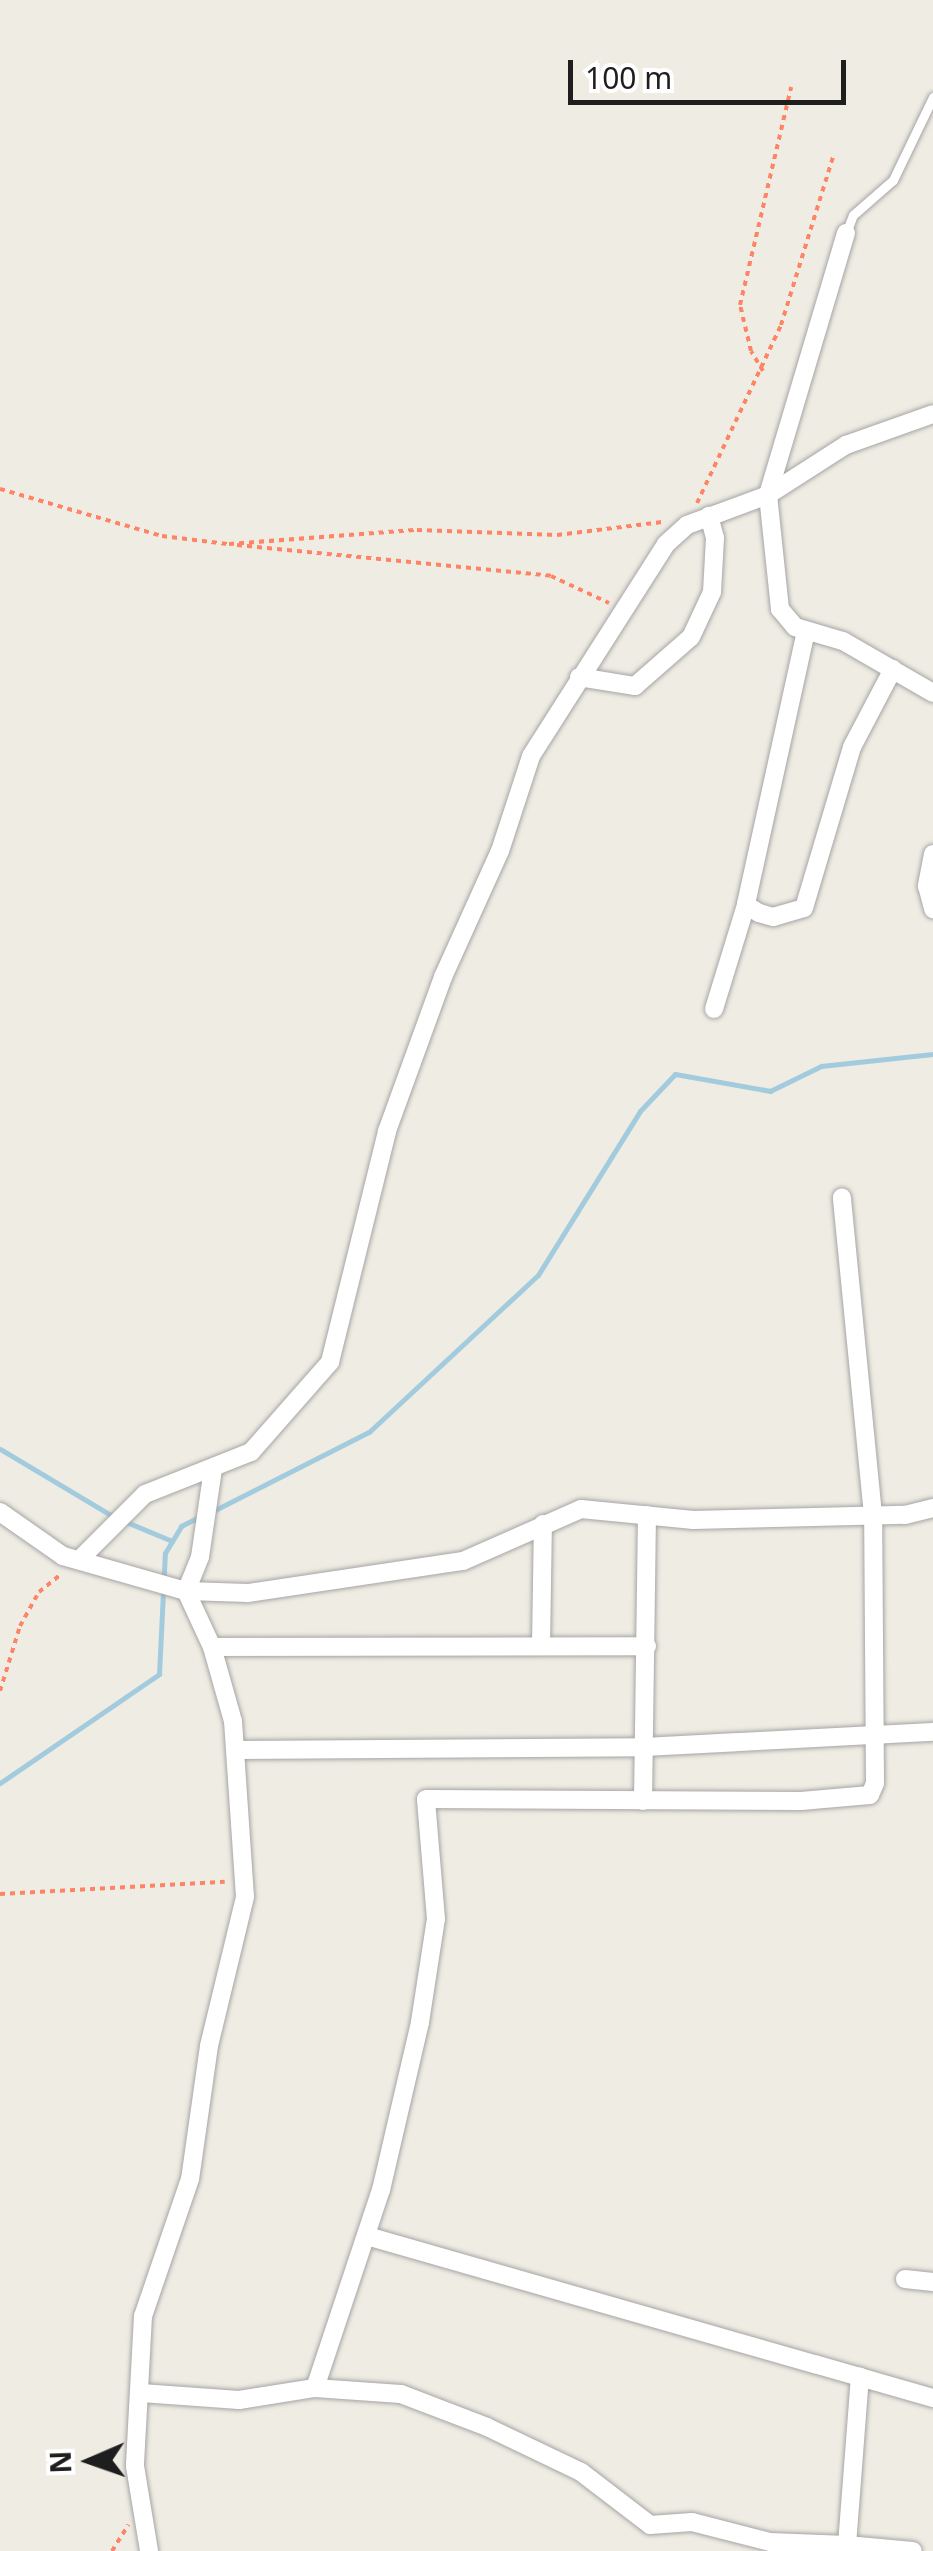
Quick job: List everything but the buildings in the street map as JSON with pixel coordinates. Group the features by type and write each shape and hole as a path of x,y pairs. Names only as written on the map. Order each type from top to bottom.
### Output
{"street":[{"path":"846,233 768,495 780,609 806,631 843,641 933,694"},
{"path":"78,1560 145,1494 213,1469 270,1437 338,1346 374,1168 425,1023 491,875 531,756 666,544 687,525 768,495 846,445 933,414"},
{"path":"580,677 635,686 691,637 712,592 715,538 709,516"},
{"path":"714,1009 746,906 806,631"},
{"path":"746,906 773,917 804,908 836,790 893,669"},
{"path":"933,854 927,886 933,909"},
{"path":"315,2388 396,2136 436,1919 424,1802 436,1796 643,1801 870,1795 875,1734 873,1515 842,1198"},
{"path":"149,2551 134,2466 146,2296 172,2244 190,2180 208,2046 243,1919 246,1880 236,1750 212,1647 186,1591 200,1557 213,1469"},
{"path":"0,1512 32,1539 78,1560 186,1591 248,1593 464,1561 581,1509 646,1515 873,1515 933,1508"},
{"path":"643,1801 648,1646 646,1515"},
{"path":"541,1646 544,1524"},
{"path":"212,1647 648,1646"},
{"path":"236,1750 644,1747 933,1732"},
{"path":"366,2236 933,2398"},
{"path":"905,2279 933,2282"},
{"path":"847,2545 860,2376"},
{"path":"140,2393 240,2400 315,2388 401,2394 487,2427 582,2472 650,2526 692,2522 770,2542 914,2551"}],"lane":[{"path":"846,233 852,214 893,180 933,97"}],"path":[{"path":"763,372 750,351 740,305 791,87"},
{"path":"229,544 385,531 507,536 650,521 687,525 763,372 798,282 834,154"},
{"path":"0,488 162,536 551,576 621,611"},
{"path":"0,1690 39,1592 78,1560"},
{"path":"0,1894 246,1880"}],"waterway":[{"path":"213,1511 369,1432 538,1275 640,1111 675,1074 770,1091 821,1066 933,1054"},
{"path":"0,1449 114,1517"},
{"path":"0,1783 159,1674 165,1553 181,1526 203,1515"},
{"path":"124,1521 172,1541"}]}
